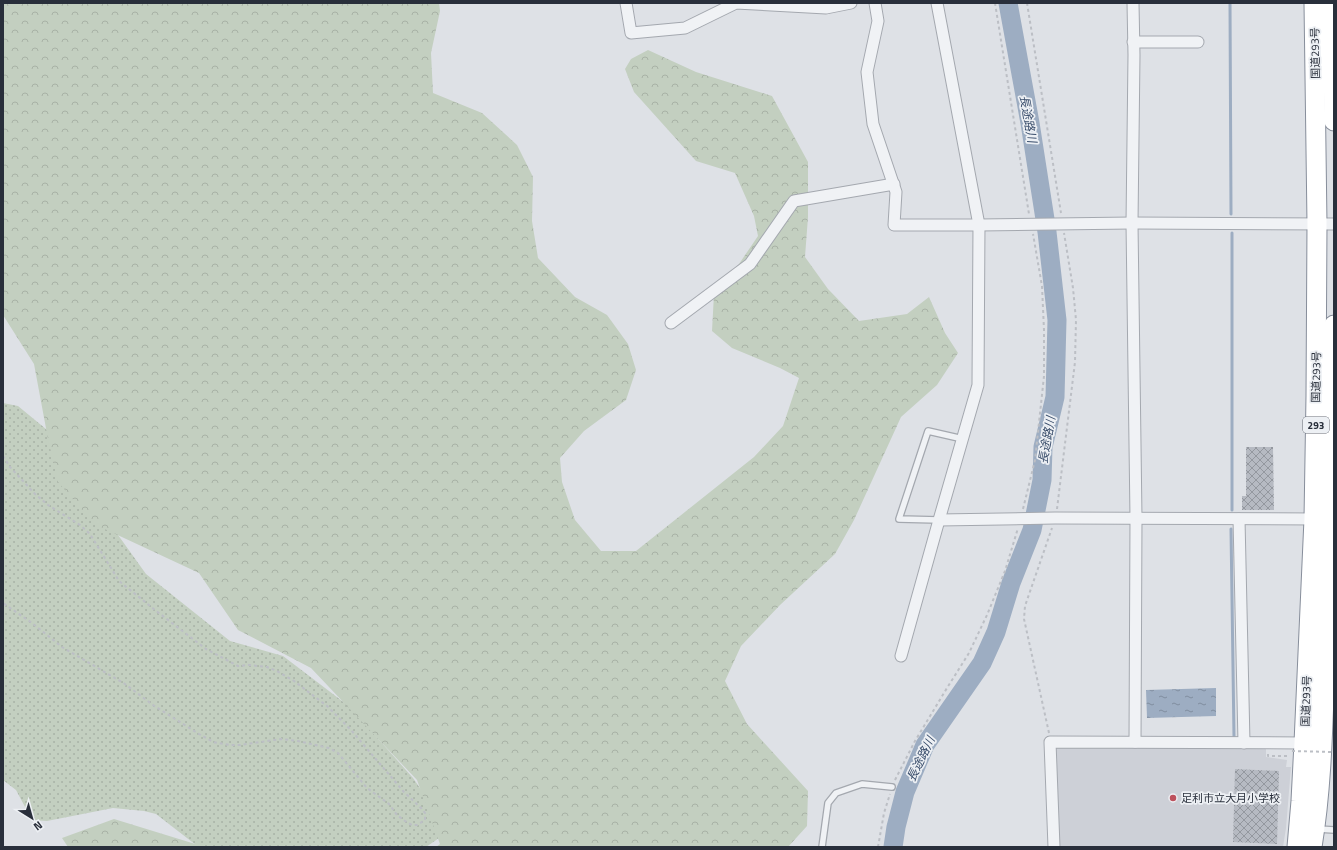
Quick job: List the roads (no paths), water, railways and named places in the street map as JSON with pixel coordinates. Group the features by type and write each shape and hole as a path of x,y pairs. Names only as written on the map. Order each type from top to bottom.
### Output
{"highway":[{"name":"国道293号","path":"1297,847 1301,801 1298,747 1326,519 1316,396 1326,224 1314,3"},
{"name":"国道293号","path":"1332,3 1334,121"},
{"name":"国道293号","path":"1314,838 1322,739 1326,519 1334,325"}],"street":[{"path":"626,3 631,33 685,28 736,3 826,8 851,3"},
{"path":"875,3 878,21 867,72 873,124 896,192 894,225 979,226 1132,223 1326,224"},
{"path":"901,656 978,385 979,226 937,3"},
{"path":"1133,3 1132,223 1136,518 1135,742"},
{"path":"1133,42 1198,42"},
{"path":"671,323 750,264 794,201 894,184"},
{"path":"939,520 1021,518 1326,519"},
{"path":"1239,519 1244,743"},
{"path":"1054,847 1050,742 1244,743 1298,747"}],"lane":[{"path":"939,520 899,519 928,431 963,438"},
{"path":"822,847 828,803 836,793 862,784 892,786"},
{"path":"1314,838 1334,830"}],"water":[{"path":"1216,688 1216,716 1147,718 1146,690"}],"waterway":[{"name":"長途路川","path":"893,847 896,827 905,792 925,745 982,663 996,632 1011,583 1032,530 1042,480 1043,447 1055,397 1057,320 1047,232 1030,123 1008,3"},
{"path":"1230,3 1231,214"},
{"path":"1232,233 1232,510"},
{"path":"1231,529 1234,737"}],"place":[{"name":"足利市立大月小学校","path":"1173,798"}]}
